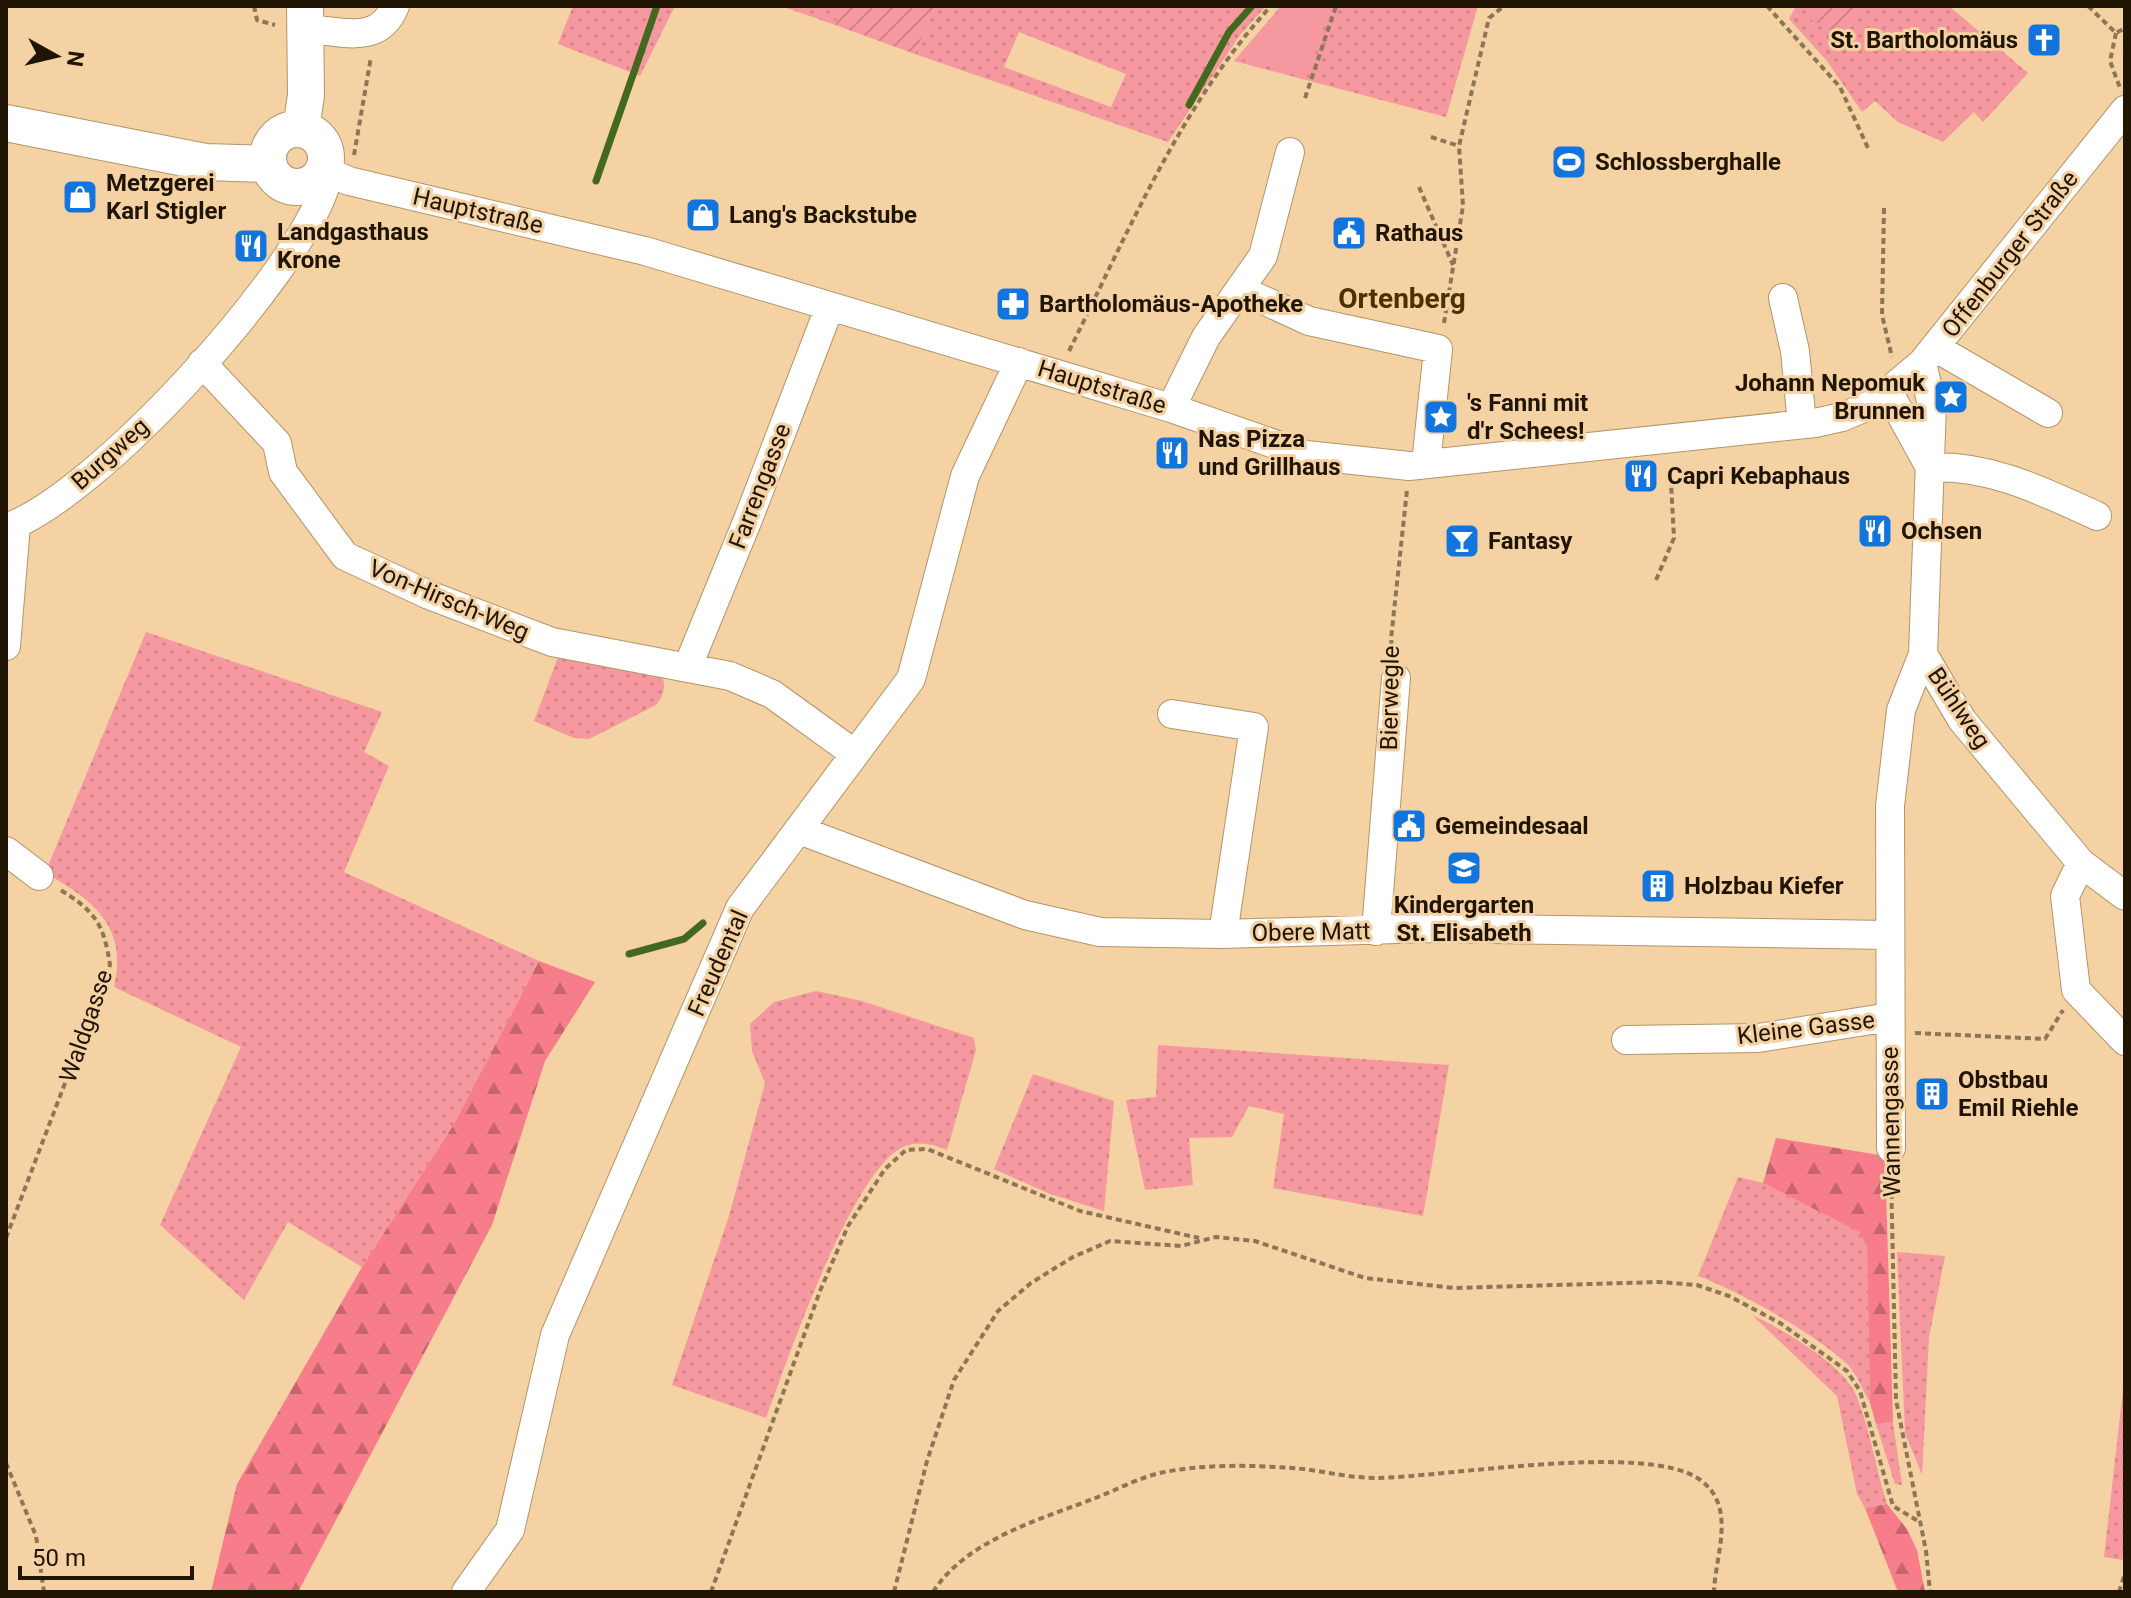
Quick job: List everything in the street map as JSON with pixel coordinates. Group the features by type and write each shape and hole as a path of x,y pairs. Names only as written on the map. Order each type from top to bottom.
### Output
{"main road":[{"path":"301,129 306,95 305,17"},
{"path":"6,123 205,162 268,164"},
{"path":"301,129 323,144 331,176 295,188 277,181 268,164 267,154 275,138 283,132 301,129"}],"street":[{"path":"305,17 377,31 388,22 395,6"},
{"name":"Offenburger Straße","path":"1894,389 1929,355 2125,110"},
{"path":"1171,408 1206,337 1263,256 1290,152"},
{"name":"Hauptstraße","path":"331,176 645,251 1058,373 1306,455 1418,465 1802,424 1842,417 1894,389"},
{"name":"Burgweg","path":"11,526 49,506 136,434 202,363 285,262 308,226 331,176"},
{"path":"1241,290 1309,321 1438,349 1418,465"},
{"path":"1783,298 1795,351 1802,424"},
{"name":"Farrengasse","path":"688,666 830,306"},
{"path":"1929,355 2048,413"},
{"name":"Bühlweg","path":"1929,355 1932,405 1923,654 1962,720 2081,863 2125,896"},
{"name":"Freudental","path":"466,1592 510,1530 555,1335 740,908 911,679 965,476 1019,362"},
{"name":"Von-Hirsch-Weg","path":"202,363 277,443 283,472 345,556 429,595 552,642 688,666"},
{"path":"1894,389 1929,467 1957,466 2009,477 2097,516"},
{"path":"6,646 11,526"},
{"name":"Wannengasse","path":"1891,1148 1890,806 1901,710 1923,654"},
{"path":"688,666 730,676 772,694 855,754"},
{"name":"Bierwegle","path":"1376,931 1396,678"},
{"path":"1172,714 1254,727 1223,934"},
{"name":"Obere Matt","path":"799,830 1025,915 1100,932 1223,934 1462,928 1888,935"},
{"path":"6,851 39,876"},
{"path":"2081,863 2065,896 2076,990 2125,1041"},
{"name":"Kleine Gasse","path":"1626,1040 1758,1038 1890,1017"}],"path":[{"path":"1058,373 1170,149 1244,35 1271,6"},
{"path":"1305,98 1336,6"},
{"path":"1438,349 1463,206 1459,146 1489,18 1504,6"},
{"path":"1767,6 1840,87 1868,148"},
{"path":"2088,6 2116,33"},
{"path":"2125,28 2116,33 2110,61 2119,87 2125,91"},
{"path":"331,176 377,31"},
{"path":"1431,137 1459,146"},
{"path":"1419,187 1454,267"},
{"path":"1884,208 1882,315 1894,389"},
{"path":"1656,580 1674,538 1668,438"},
{"name":"Bierwegle","path":"1396,678 1391,639 1418,465"},
{"name":"Waldgasse","path":"6,1238 110,965 106,936 99,922 84,905 39,876"},
{"path":"1890,1017 1906,1032 2045,1039 2076,990"},
{"name":"Wannengasse","path":"1891,1148 1896,1400 1930,1592"},
{"path":"711,1592 820,1291 848,1226 885,1169 906,1150 927,1149 1080,1211 1202,1238 1255,1241 1365,1278 1439,1286 1659,1282 1697,1285 1729,1296 1780,1323 1847,1371 1860,1391 1893,1506 1918,1521"},
{"path":"894,1592 927,1461 954,1380 998,1311 1031,1283 1073,1257 1110,1241 1181,1246 1202,1238"},
{"path":"6,1463 36,1536 44,1592"},
{"path":"933,1592 978,1549 1031,1523 1158,1473 1205,1468 1292,1468 1375,1478 1464,1469 1640,1463 1685,1473 1712,1491 1720,1509 1723,1540 1714,1592"},
{"path":"2119,1592 2125,1573"}],"shaded area":[{"path":"573,6 675,6 640,76 558,44"},
{"path":"781,6 841,6 835,25"},
{"path":"841,6 936,6 915,54 835,25"},
{"path":"936,6 1266,6 1240,35 1168,142 915,54","holes":["1019,32 1126,74 1111,107 1004,67"]},
{"path":"1281,6 1478,6 1446,117 1234,61"},
{"path":"1290,6 1331,6 1307,77 1242,59 1269,22"},
{"path":"1796,6 1949,6 2028,73 1983,122 1974,112 1943,142 1898,122 1875,101 1862,112 1827,61 1789,19"},
{"path":"1816,6 1864,6 1842,37 1810,19"},
{"path":"146,632 382,712 364,752 389,766 344,872 539,961 454,1124 362,1267 288,1222 244,1300 160,1225 241,1047 114,987 116,948 103,918 78,894 45,873"},
{"path":"558,657 662,675 662,694 656,705 589,739 574,738 534,721"},
{"path":"816,991 862,1001 974,1038 976,1050 947,1150 926,1144 905,1146 885,1161 864,1189 843,1227 805,1313 766,1418 672,1385 729,1216 765,1083 752,1051 750,1024 774,1002"},
{"path":"1158,1045 1449,1065 1423,1216 1273,1188 1284,1114 1249,1106 1232,1137 1189,1138 1193,1185 1145,1190 1126,1100 1156,1097"},
{"path":"1033,1074 1114,1101 1104,1211 1050,1194 994,1169"},
{"path":"1738,1177 1763,1183 1859,1232 1867,1246 1870,1403 1851,1369 1817,1340 1755,1303 1698,1276"},
{"path":"1897,1252 1945,1256 1929,1337 1922,1475 1905,1433"},
{"path":"1752,1315 1811,1349 1850,1385 1866,1423 1887,1504 1865,1508 1857,1494 1837,1396"},
{"path":"2125,1372 2125,1548 2123,1560 2104,1557"},
{"path":"1893,1422 1902,1485 1895,1484 1876,1424"}],"green space":[{"path":"539,961 595,982 545,1061 492,1225 298,1592 211,1592 237,1484 362,1267 454,1124"},
{"path":"1776,1138 1885,1156 1893,1422 1876,1424 1870,1403 1867,1246 1859,1232 1763,1183"},
{"path":"1887,1504 1907,1529 1917,1550 1925,1592 1898,1592 1865,1508"}],"waterway":[{"path":"596,181 657,6"},
{"path":"1189,105 1229,32 1252,6"},
{"path":"629,954 684,939 703,923"}],"place":[{"name":"St. Bartholomäus","path":"2044,40"},
{"name":"Schlossberghalle","path":"1569,162"},
{"name":"Metzgerei Karl Stigler","path":"80,197"},
{"name":"Lang's Backstube","path":"703,215"},
{"name":"Rathaus","path":"1349,233"},
{"name":"Landgasthaus Krone","path":"251,246"},
{"name":"Bartholomäus-Apotheke","path":"1013,304"},
{"name":"Johann Nepomuk Brunnen","path":"1951,397"},
{"name":"'s Fanni mit d'r Schees!","path":"1441,417"},
{"name":"Nas Pizza und Grillhaus","path":"1172,453"},
{"name":"Capri Kebaphaus","path":"1641,476"},
{"name":"Ochsen","path":"1875,531"},
{"name":"Fantasy","path":"1462,541"},
{"name":"Gemeindesaal","path":"1409,826"},
{"name":"Kindergarten St. Elisabeth","path":"1464,868"},
{"name":"Holzbau Kiefer","path":"1658,886"},
{"name":"Obstbau Emil Riehle","path":"1932,1094"}],"district":[{"name":"Ortenberg","path":"1402,298"}]}
